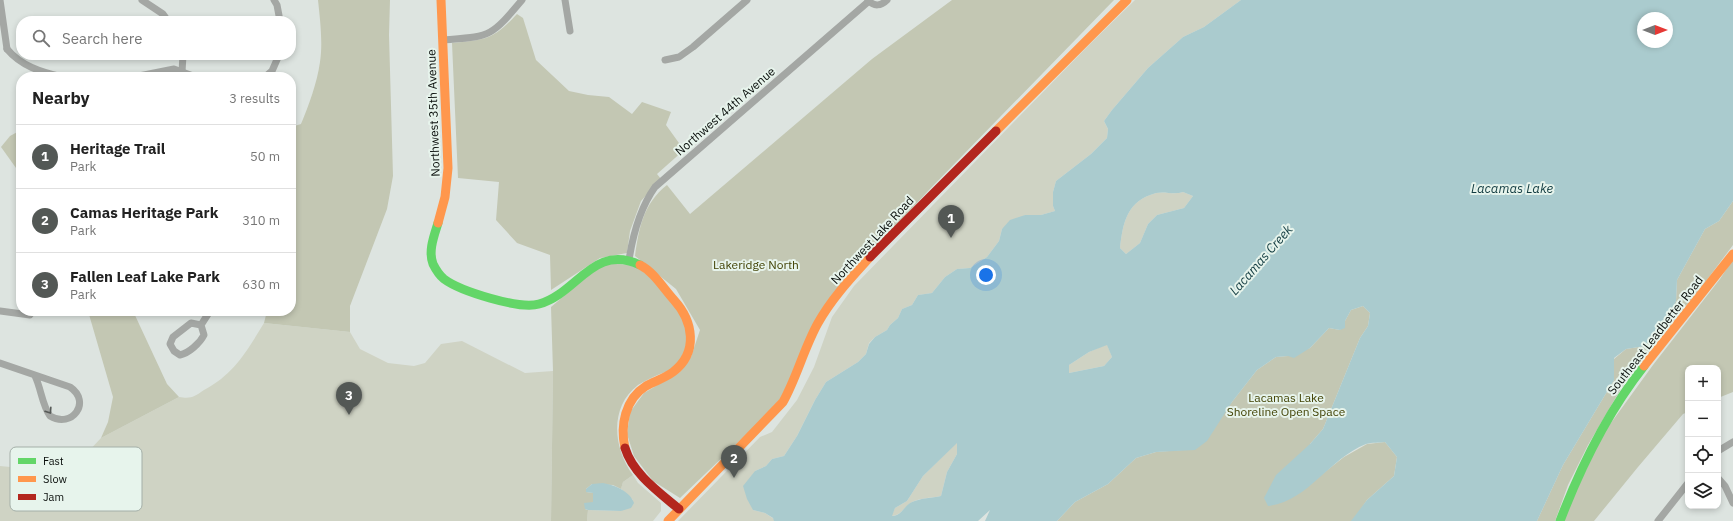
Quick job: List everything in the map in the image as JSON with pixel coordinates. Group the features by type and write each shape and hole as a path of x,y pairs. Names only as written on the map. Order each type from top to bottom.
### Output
{"street":[{"path":"0,0 3,51 16,60"},
{"path":"142,0 164,16"},
{"path":"274,0 277,5 279,16"},
{"name":"Northwest 35th Avenue","path":"441,0 448,168 446,195 432,248 431,258 437,270 443,278 453,284 510,303 529,305 540,304 554,298 590,268 600,263 614,260 629,260"},
{"path":"442,40 473,38 489,34 503,24 522,0"},
{"path":"565,0 570,31"},
{"path":"665,60 679,57 693,47 747,0"},
{"name":"Northwest 44th Avenue","path":"629,260 643,206 655,187 869,0 878,5 887,0"},
{"name":"Northwest Lake Road","path":"668,521 771,416 782,402 791,388 818,323 840,289 927,199 1127,0"},
{"path":"16,60 24,65 46,72"},
{"path":"159,72 174,69 182,72 183,60"},
{"path":"271,72 277,60"},
{"name":"Southeast Leadbetter Road","path":"1560,521 1573,484 1584,461 1618,402 1733,254"},
{"path":"629,260 646,269 658,281 686,315 689,326 690,344 683,360 670,375 645,387 636,396 625,416 622,432 623,443 634,468 679,509"},
{"path":"0,311 16,313"},
{"path":"202,326 191,323 173,337 170,344 176,354 187,353 201,340 204,335 202,326 207,316"},
{"path":"0,363 34,376 64,384 76,392 79,402 76,413 70,418 64,420 50,416 45,406 41,390 34,376"},
{"path":"1721,449 1733,442"},
{"path":"1721,481 1725,486 1733,503"},
{"path":"1658,521 1685,487"}],"green space":[{"path":"318,0 390,0 389,35 393,176 387,209 350,306 350,332 264,323 266,316 296,316 296,126 301,124 319,70 321,55"},
{"name":"Lakeridge North","path":"952,0 1114,0 892,230 864,256 821,312 781,398 753,428 680,498 653,481 634,456 627,434 630,412 644,393 680,372 691,357 700,330 676,289 635,256 638,236 647,208 652,200 667,185 690,214 872,59"},
{"path":"1135,0 1241,0 1204,27 1183,37 1148,68 1104,121 1108,129 1107,138 1091,154 1056,181 1053,192 1053,206 1055,211 1041,215 1025,215 1002,229 999,241 987,257 970,268 957,269 945,277 932,293 918,295 912,305 902,309 898,318 887,330 875,337 869,343 866,354 858,362 826,382 797,436 784,456 772,459 766,466 755,471 753,510 765,513 774,519 774,521 678,521 760,437 772,432 797,400 814,367 832,317 854,286 1088,46"},
{"path":"517,14 523,18 536,60 569,91 609,97 632,114 642,102 671,112 666,125 684,150 657,174 661,179 641,201 630,231 627,253 600,258 551,290 550,255 517,243 496,220 499,182 458,178 452,43 473,41 495,34 509,23"},
{"path":"16,133 16,168 1,147 10,136"},
{"path":"1183,192 1193,196 1184,208 1157,215 1148,224 1140,243 1126,254 1120,248 1125,221 1128,214 1139,201 1156,193"},
{"path":"1733,201 1733,245 1703,285 1629,375 1588,445 1568,485 1555,521 1537,521 1563,465 1614,380 1614,359 1626,349 1645,346 1676,301 1677,280 1705,229 1719,221"},
{"path":"1733,259 1733,392 1721,397 1721,365 1685,365 1685,413 1638,467 1594,521 1562,521 1603,434 1653,365 1720,279"},
{"path":"607,264 623,264 635,267 644,272 663,290 675,303 683,315 686,323 687,346 674,368 638,385 629,394 622,405 618,416 618,440 621,453 633,475 623,482 621,489 613,485 592,484 586,489 586,492 594,493 593,502 585,509 588,510 587,521 551,521 553,371 551,307 598,267"},
{"name":"Lacamas Lake Shoreline Open Space","path":"1363,306 1370,313 1368,326 1360,338 1323,429 1310,444 1321,475 1344,457 1367,444 1385,442 1397,457 1394,476 1367,500 1353,521 1057,521 1075,502 1108,484 1136,458 1156,452 1195,449 1257,370 1276,357 1288,356 1310,348 1329,328 1340,330 1351,310"},
{"path":"89,316 135,316 167,384 179,397 101,438 108,422 113,397"},
{"path":"264,323 350,332 360,349 388,363 414,366 425,363 441,344 462,341 525,373 553,371 551,521 0,521 0,466 10,467 10,511 142,511 142,447 93,447 101,438 179,397 192,397 214,384 232,369 252,343"},
{"path":"1107,344 1112,357 1104,366 1069,373 1069,365 1089,352"},
{"path":"957,442 957,454 947,472 941,496 916,500 909,504 899,514 891,516 895,508 907,501 923,476"},
{"path":"633,475 638,483 661,503 661,511 653,521 587,521 588,510 621,511 633,500 621,489 623,482"}],"water":[{"name":"Lacamas Lake","path":"1241,0 1733,0 1733,201 1719,221 1705,229 1677,280 1676,301 1670,315 1645,346 1626,349 1614,358 1614,380 1563,465 1537,521 1351,521 1367,500 1394,476 1397,457 1385,442 1366,444 1353,451 1340,459 1307,488 1295,496 1282,503 1268,506 1264,498 1276,475 1310,444 1323,429 1360,338 1368,326 1370,313 1363,306 1351,310 1345,321 1345,328 1340,330 1329,328 1310,348 1294,358 1288,356 1276,357 1257,370 1232,402 1207,441 1195,450 1156,452 1136,458 1108,484 1075,502 1057,521 985,521 990,510 978,521 774,521 773,518 765,513 753,510 747,499 743,486 755,471 766,466 772,459 784,456 797,436 826,382 858,362 866,354 869,344 875,337 887,330 898,318 902,309 912,305 918,295 932,293 945,277 957,269 970,268 987,257 999,241 1002,229 1010,220 1025,215 1041,215 1055,211 1053,206 1053,192 1056,181 1091,154 1107,138 1108,129 1104,121 1112,110 1148,68 1183,37 1204,27","holes":["1183,192 1193,196 1184,208 1157,215 1148,224 1140,243 1126,254 1120,248 1125,221 1128,214 1139,201 1156,193","1107,345 1112,357 1104,366 1069,373 1069,365 1089,352","957,443 957,454 947,472 941,496 909,503 901,512 895,516 892,516 895,508 907,501 923,476"]},
{"path":"603,483 617,487 629,495 634,503 631,508 621,511 585,509 584,503 593,502 593,493 586,492 586,489 592,484"}],"traffic: fast":[{"path":"438,223 432,244 431,254 433,264 439,274 444,279 463,289 505,302 530,305 539,304 553,298 565,290 586,272 610,260 624,260 640,265"},
{"path":"1560,521 1596,440 1618,402 1644,366"}],"traffic: slow":[{"path":"438,223 445,197 448,168 441,0"},
{"path":"996,131 1127,0"},
{"path":"1644,366 1733,254"},
{"path":"668,521 783,402 804,352 823,314 842,288 870,257"},
{"path":"625,448 623,431 624,422 633,398 646,386 673,372 687,355 690,346 689,327 686,317 654,276 640,265"}],"traffic: jam":[{"path":"870,257 996,131"},
{"path":"625,448 640,474 679,509"}],"place":[{"name":"Heritage Trail","path":"951,238"},
{"name":"Fallen Leaf Lake Park","path":"349,415"},
{"name":"Camas Heritage Park","path":"734,478"}],"water label":[{"name":"Lacamas Creek","path":"1261,260"}]}
